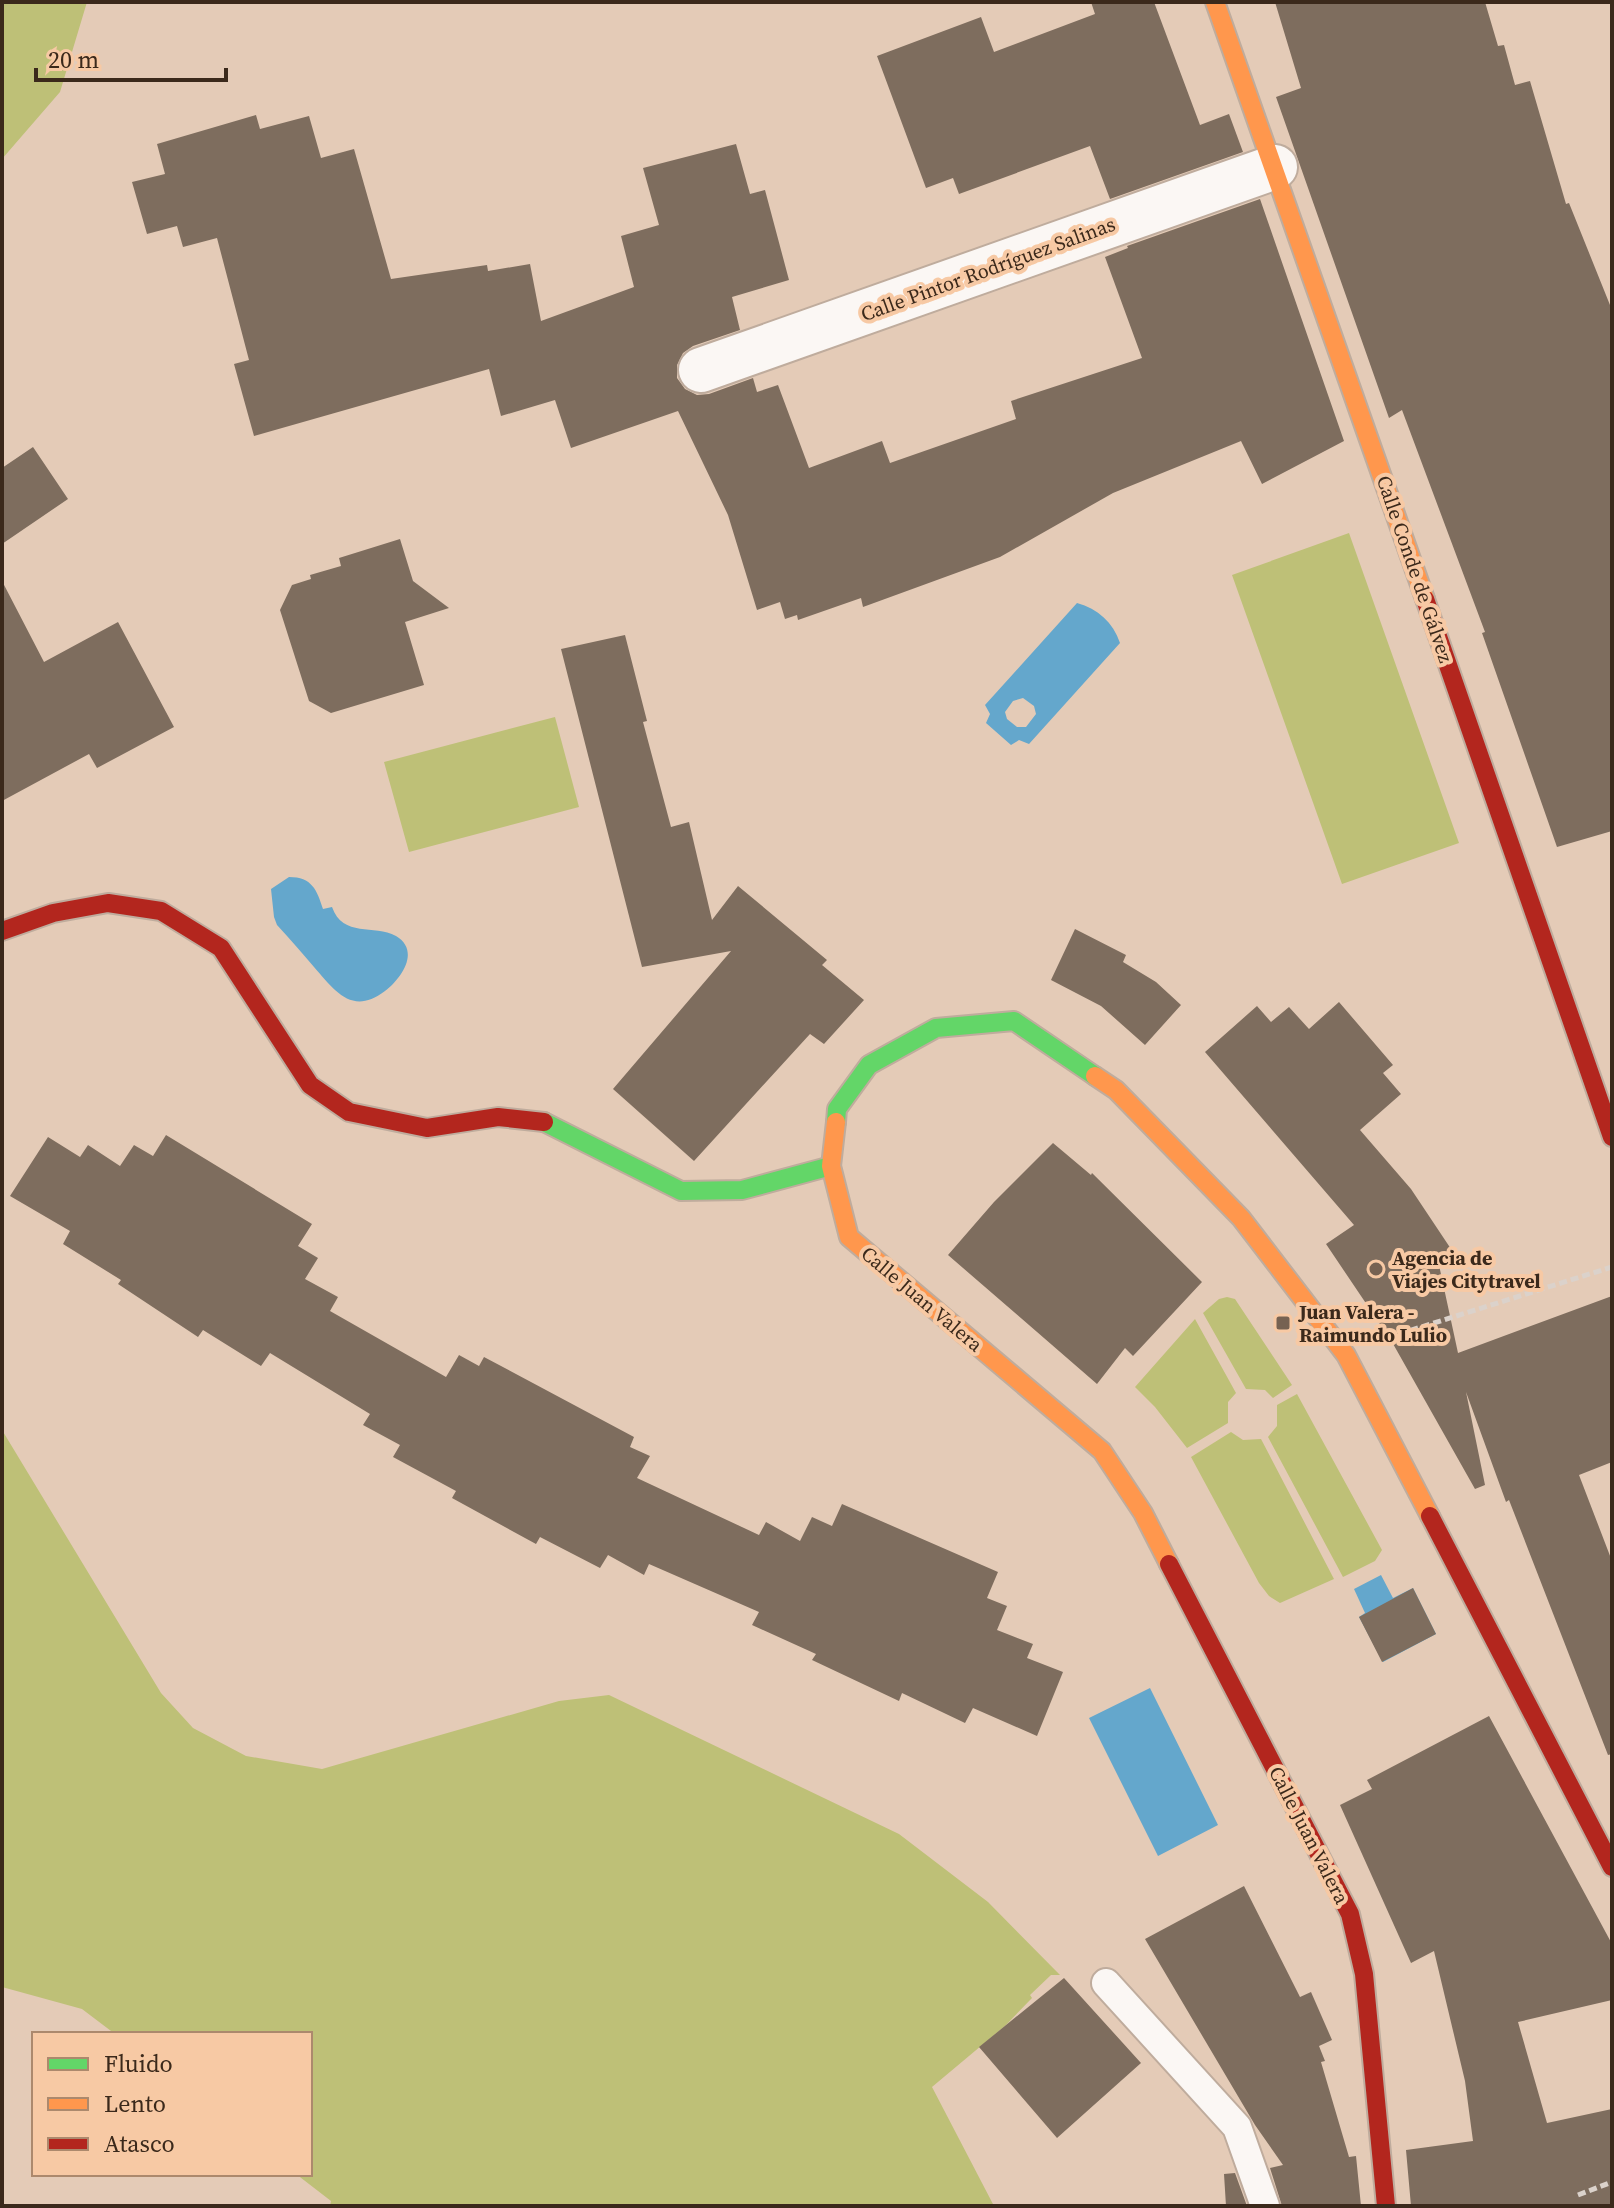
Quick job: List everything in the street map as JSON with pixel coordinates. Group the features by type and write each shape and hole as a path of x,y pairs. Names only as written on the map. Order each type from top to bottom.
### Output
{"street":[{"name":"Calle Conde de Gálvez","path":"1215,2 1612,1137"},
{"name":"Calle Pintor Rodríguez Salinas","path":"701,370 1275,167"},
{"path":"2,931 53,913 108,903 161,911 221,948 310,1085 349,1112 427,1128 498,1117 547,1122 681,1191 742,1190 831,1166"},
{"name":"Calle Juan Valera","path":"1386,2206 1364,1974 1350,1914 1143,1513 1102,1451 849,1237 831,1166 837,1109 869,1065 936,1028 1014,1021 1116,1090 1241,1218 1346,1355 1612,1867"}],"lane":[{"path":"1106,1983 1237,2127 1265,2206"}],"path":[{"path":"1390,1337 1612,1267"},
{"path":"1578,2195 1612,2182"}],"green space":[{"path":"2,2 87,2 60,92 2,159"},
{"path":"1349,533 1459,843 1342,884 1232,575"},
{"path":"555,717 579,807 409,852 384,762"},
{"path":"1219,1299 1235,1299 1292,1385 1273,1398 1265,1390 1246,1389 1203,1313"},
{"path":"1195,1319 1236,1393 1228,1402 1228,1423 1187,1448 1135,1387"},
{"path":"1297,1394 1382,1550 1375,1561 1343,1577 1268,1437 1277,1426 1277,1405"},
{"path":"2,1430 161,1693 193,1728 246,1756 322,1769 559,1701 609,1695 899,1834 988,1902 1060,1975 1051,1975 1006,2025 932,2087 994,2206 330,2206 331,2201 299,2176 312,2176 312,2032 112,2032 82,2009 2,1987"},
{"path":"1231,1432 1243,1440 1261,1439 1334,1579 1280,1603 1269,1596 1259,1583 1191,1457"}],"water":[{"path":"1077,603 1098,613 1113,629 1120,643 1029,744 1019,740 1011,745 986,723 990,714 985,705","holes":["1023,698 1034,706 1036,714 1026,727 1017,727 1007,719 1005,712 1013,701"]},
{"path":"289,877 308,882 316,891 323,909 332,907 337,917 351,927 387,933 403,942 407,949 406,965 391,986 373,998 354,1001 329,984 277,925 274,917 271,889"},
{"path":"1381,1575 1393,1598 1413,1588 1436,1634 1383,1662 1359,1617 1365,1613 1354,1589"},
{"path":"1150,1688 1218,1825 1158,1856 1089,1718"}],"building":[{"path":"1091,2 1154,2 1200,125 1229,114 1243,152 1110,199 1090,146 959,194 953,178 926,188 877,56 981,17 994,52 1095,14"},
{"path":"1275,2 1485,2 1498,46 1504,45 1515,85 1530,81 1566,204 1569,203 1612,310 1612,831 1557,847 1482,633 1485,632 1402,410 1389,418 1276,97 1301,88"},
{"path":"256,115 260,129 309,116 321,158 354,149 391,279 487,265 488,271 530,264 541,321 634,287 621,236 659,225 643,168 736,144 750,194 765,190 789,280 732,297 740,330 693,346 683,353 677,365 677,378 685,389 697,395 709,394 753,378 757,392 778,385 809,468 882,441 890,463 1016,419 1011,401 1142,358 1105,257 1127,246 1260,199 1344,441 1262,484 1241,441 1113,493 1000,557 863,607 861,598 798,620 797,615 785,619 780,602 757,610 728,515 678,411 571,448 555,400 501,416 489,369 254,436 234,364 249,360 217,238 183,247 177,226 147,234 132,182 165,174 157,144"},
{"path":"33,447 68,499 2,544 2,468"},
{"path":"400,539 413,581 449,608 405,622 424,685 331,713 309,701 280,610 292,585 311,579 310,575 341,566 339,558"},
{"path":"2,581 44,662 118,622 174,727 97,768 89,754 2,801"},
{"path":"625,635 647,721 643,722 671,827 689,822 712,920 738,886 827,960 822,965 864,1000 824,1044 810,1034 694,1161 613,1089 731,951 642,967 561,649"},
{"path":"1075,929 1126,955 1123,962 1156,982 1181,1005 1145,1045 1101,1006 1051,980"},
{"path":"1339,1002 1393,1065 1383,1073 1401,1094 1360,1130 1411,1189 1455,1255 1439,1265 1458,1353 1612,1296 1612,1462 1579,1475 1612,1561 1612,1754 1608,1755 1509,1500 1506,1502 1466,1392 1485,1485 1475,1489 1392,1342 1326,1244 1354,1225 1205,1052 1257,1006 1271,1022 1289,1007 1309,1029"},
{"path":"166,1135 312,1224 298,1246 318,1258 305,1279 338,1297 330,1311 446,1377 459,1355 479,1366 484,1357 634,1437 630,1447 650,1456 637,1478 759,1535 766,1522 800,1541 812,1517 832,1526 842,1504 998,1572 987,1598 1007,1606 997,1630 1033,1644 1027,1658 1063,1672 1037,1736 973,1708 965,1723 902,1693 899,1701 812,1660 816,1654 752,1625 759,1612 649,1564 644,1575 608,1555 600,1568 540,1537 536,1544 452,1498 456,1491 393,1457 400,1445 363,1425 370,1414 270,1353 261,1366 203,1330 198,1337 118,1284 121,1280 63,1244 70,1231 10,1196 48,1137 80,1157 88,1145 120,1166 134,1145 153,1156"},
{"path":"1053,1143 1092,1173 1202,1282 1133,1356 1125,1348 1097,1384 948,1255 994,1202"},
{"path":"1413,1588 1436,1634 1382,1662 1359,1617"},
{"path":"1489,1716 1612,1944 1612,2000 1518,2022 1547,2123 1612,2109 1612,2206 1411,2206 1406,2150 1473,2141 1465,2081 1434,1951 1411,1963 1340,1805 1372,1789 1367,1780"},
{"path":"1244,1886 1300,1997 1311,1992 1332,2040 1319,2046 1325,2061 1321,2062 1349,2157 1356,2156 1361,2206 1282,2206 1270,2168 1283,2165 1255,2125 1145,1939"},
{"path":"1064,1978 1141,2063 1057,2138 979,2047"},
{"path":"1235,2173 1247,2206 1226,2206 1224,2174"}],"traffic: fast":[{"path":"836,1122 837,1109 869,1065 936,1028 1014,1021 1095,1076"},
{"path":"544,1122 681,1191 742,1190 831,1166"}],"traffic: slow":[{"path":"1215,2 1425,599"},
{"path":"1095,1076 1116,1090 1241,1218 1346,1355 1430,1516"},
{"path":"836,1122 831,1166 849,1237 1102,1451 1143,1513 1169,1564"}],"traffic: jam":[{"path":"1425,599 1612,1137"},
{"path":"2,931 53,913 108,903 161,911 221,948 310,1085 349,1112 427,1128 498,1117 544,1122"},
{"path":"1430,1516 1612,1867"},
{"path":"1169,1564 1350,1914 1364,1974 1386,2206"}],"place":[{"name":"Agencia de Viajes Citytravel","path":"1376,1269"},
{"name":"Juan Valera - Raimundo Lulio","path":"1283,1323"}]}
